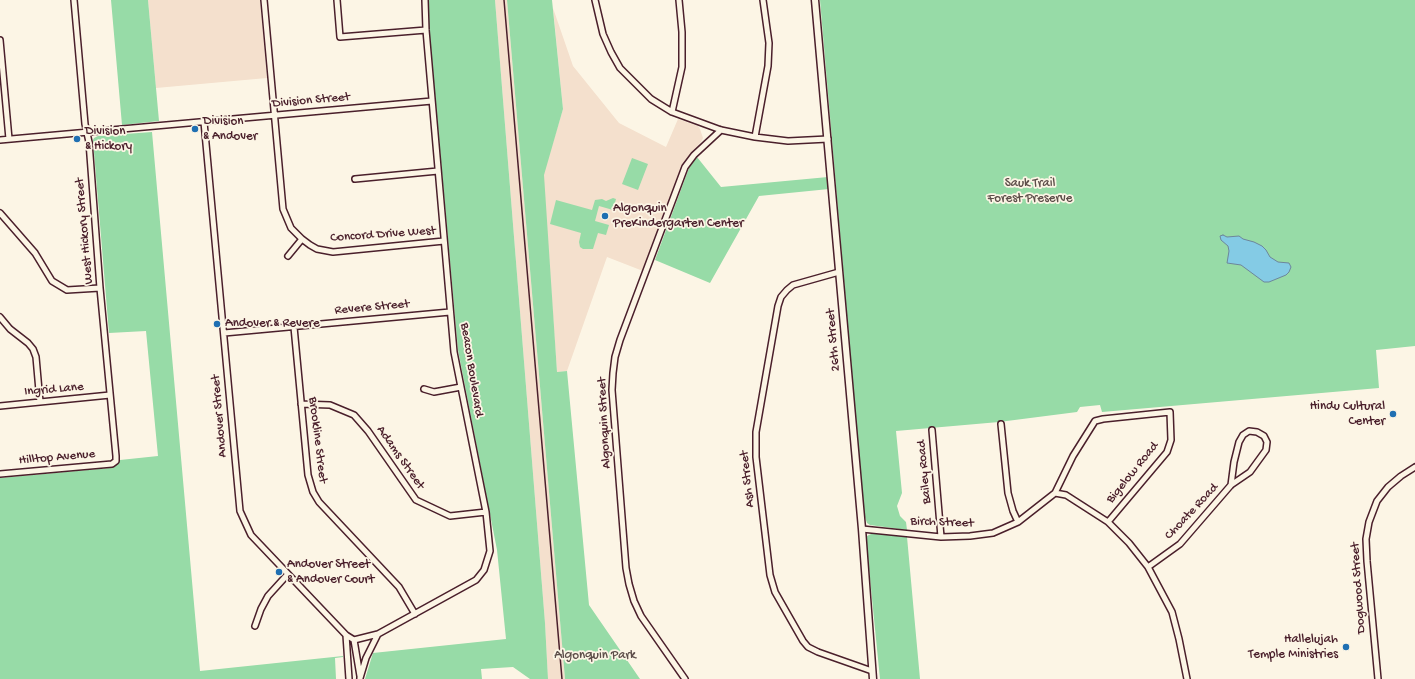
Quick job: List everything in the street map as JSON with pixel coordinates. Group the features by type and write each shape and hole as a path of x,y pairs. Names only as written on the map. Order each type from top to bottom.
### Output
{"street":[{"name":"West Hickory Street","path":"74,0 116,461"},
{"name":"Concord Drive West","path":"264,0 283,209 291,228 302,239 317,249 333,252 444,241"},
{"path":"337,0 340,37 426,30"},
{"name":"Beacon Boulevard","path":"378,634 471,584 484,570 490,551 486,512 454,352 426,30 425,0"},
{"path":"595,0 603,34 620,68 651,99 672,112 721,130 755,137 788,141 828,139"},
{"path":"672,112 682,67 680,0"},
{"path":"755,137 768,66 770,44 762,0"},
{"name":"26th Street","path":"816,0 862,529 873,679"},
{"path":"0,40 9,139"},
{"name":"Division Street","path":"0,140 432,101"},
{"name":"Andover Street","path":"204,122 240,511 251,535 346,635 354,640"},
{"name":"Algonquin Street","path":"685,679 641,616 634,601 629,584 626,568 612,390 613,373 615,357 620,340 686,167 694,155 721,130"},
{"path":"355,179 438,171"},
{"path":"0,213 36,253 52,281 67,290 100,288"},
{"path":"288,256 302,239"},
{"name":"Ash Street","path":"839,272 794,285 781,297 778,306 756,432 756,457 770,575 776,592 803,641 808,647 872,671"},
{"name":"Revere Street","path":"224,333 450,312"},
{"path":"0,317 10,329 33,349 36,357 40,402"},
{"name":"Brookline Street","path":"294,327 308,475 312,492 319,502 399,587 415,614"},
{"path":"424,389 434,392 461,387"},
{"name":"Ingrid Lane","path":"0,406 110,395"},
{"name":"Adams Street","path":"301,404 330,405 354,415 368,431 416,500 450,516 486,512"},
{"name":"Bigelow Road","path":"1055,493 1073,456 1095,422 1103,419 1170,412 1171,440 1167,452 1108,522"},
{"path":"1001,424 1008,494 1018,522"},
{"name":"Bailey Road","path":"932,430 942,536"},
{"name":"Choate Road","path":"1148,567 1180,544 1231,485 1250,472 1266,450 1267,442 1264,436 1257,432 1249,431 1243,436 1239,442 1234,462 1231,485"},
{"name":"Hilltop Avenue","path":"0,474 112,464 116,461"},
{"name":"Dogwood Street","path":"1378,679 1367,561 1366,539 1368,522 1377,501 1388,487 1415,467"},
{"path":"1055,493 1066,495 1108,522 1129,543 1148,567 1172,612 1180,639 1187,679"},
{"name":"Birch Street","path":"862,529 942,536 970,536 993,533 1018,522 1055,493"},
{"path":"255,626 261,609 268,596 288,574"},
{"path":"360,678 354,640 378,634"},
{"path":"360,678 366,658 378,634"},
{"path":"346,635 349,679"}],"shaded area":[{"path":"148,0 260,0 267,78 156,88"},
{"path":"495,0 507,0 565,679 548,679 545,623"},
{"name":"Algonquin PreKindergarten Center","path":"553,8 573,66 619,123 666,147 678,119 698,126 703,138 684,165 643,271 607,257 567,371 557,372 543,175 563,109"}],"green space":[{"path":"111,0 148,0 159,121 122,125"},
{"path":"428,0 495,0 545,623 548,679 530,679 513,667 481,669 482,679 365,679 373,653 506,639 497,550 458,350 429,28"},
{"name":"Algonquin Park","path":"507,0 552,0 563,109 544,175 557,372 567,371 589,605 640,679 565,679"},
{"name":"Sauk Trail Forest Preserve","path":"820,0 1415,0 1415,346 1376,350 1379,388 1102,412 1100,405 1080,407 1077,412 999,422 896,431 902,493 897,506 900,516 906,522 907,530 870,525 867,523 864,514"},
{"path":"152,132 200,671 343,656 335,658 336,679 0,679 0,478 110,468 116,465 120,460 158,456 146,331 109,333 93,140 98,136"},
{"path":"697,157 721,187 828,177 829,189 759,196 710,283 655,260 689,168"},
{"path":"632,158 648,164 638,190 622,184"},
{"path":"613,198 616,199 613,210 599,206 595,221 609,225 606,235 598,233 593,249 583,249 580,247 579,242 581,233 550,224 556,200 592,210 595,200 602,199 606,201"},
{"path":"873,533 907,537 920,679 880,679 866,538"}],"water":[{"path":"1223,235 1227,237 1239,236 1262,246 1270,257 1278,262 1289,263 1291,267 1289,272 1286,275 1269,282 1264,282 1241,265 1227,263 1229,251 1228,246 1221,240 1220,236"}],"railway":[{"path":"504,0 562,679"}],"place":[{"name":"Division & Andover","path":"195,129"},
{"name":"Division & Hickory","path":"77,139"},
{"name":"Algonquin PreKindergarten Center","path":"605,216"},
{"name":"Andover & Revere","path":"217,324"},
{"name":"Hindu Cultural Center","path":"1393,414"},
{"name":"Andover Street & Andover Court","path":"279,572"},
{"name":"Hallelujah Temple Ministries","path":"1346,647"}]}
